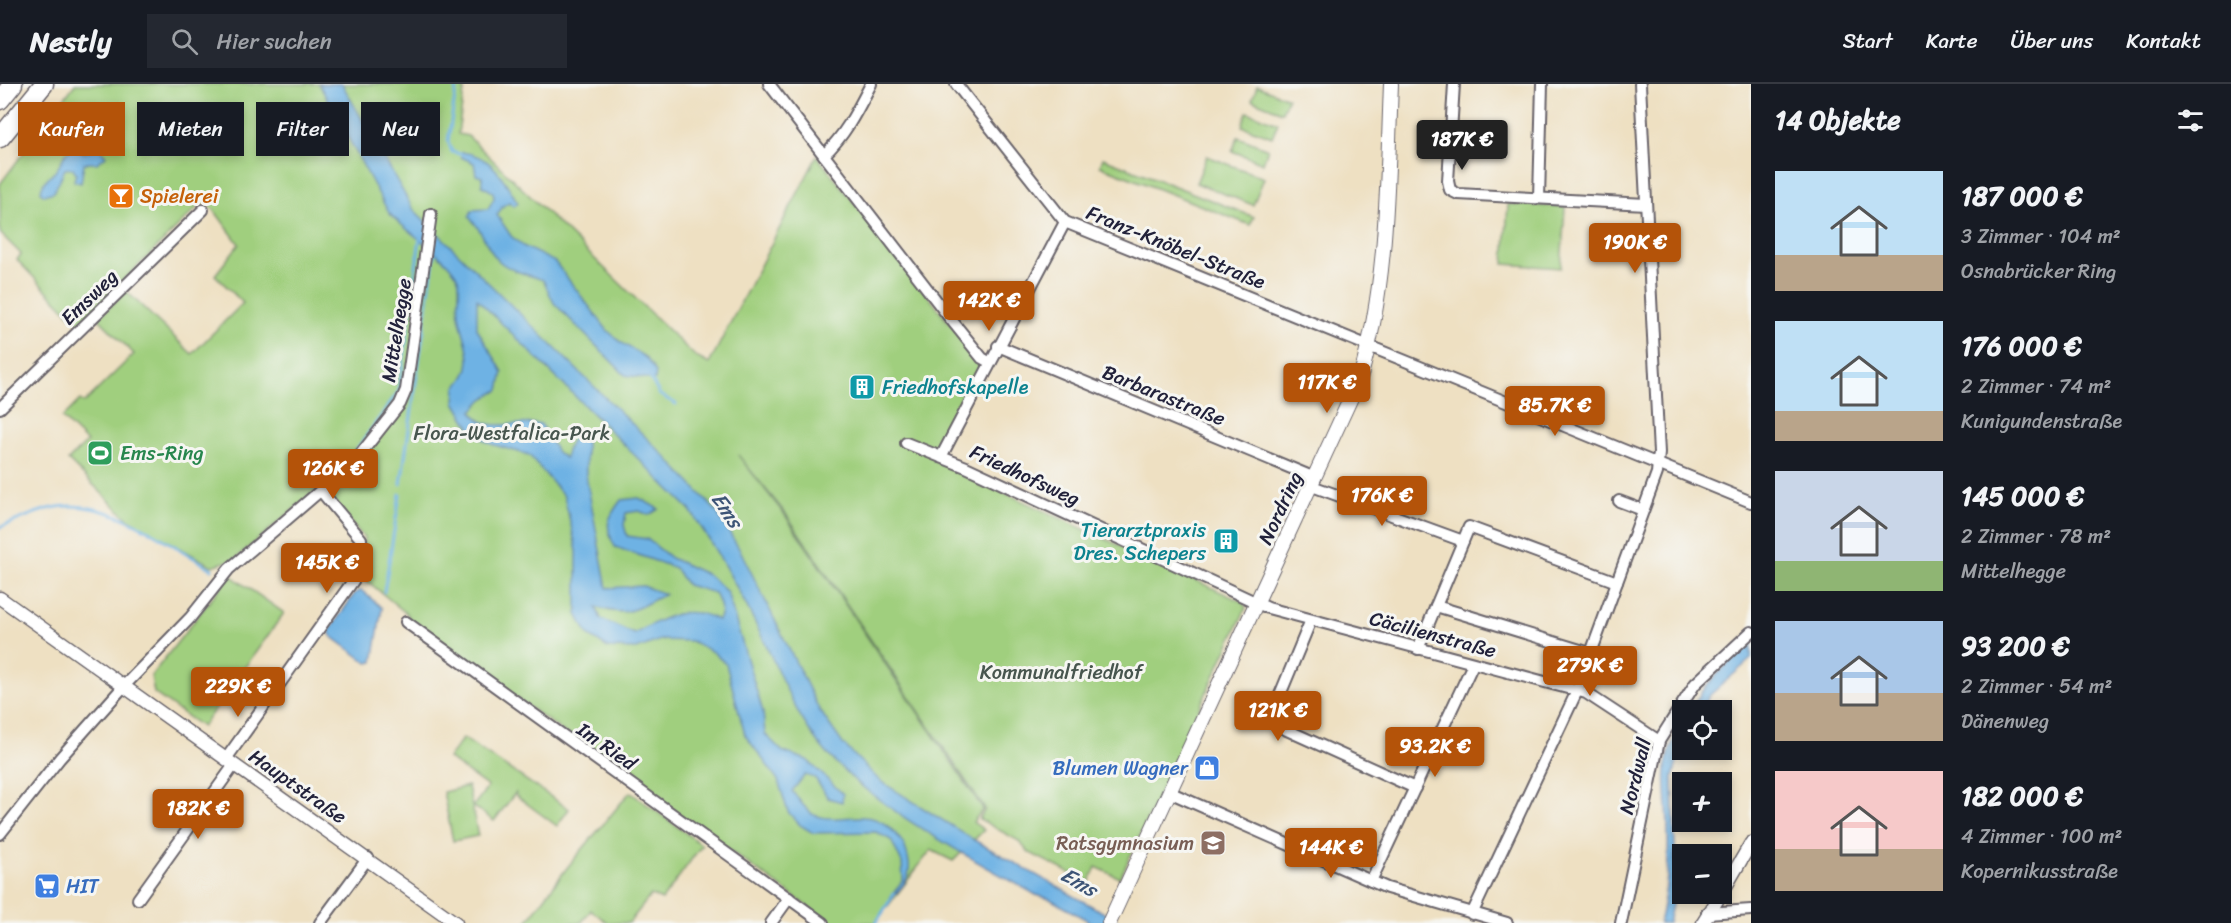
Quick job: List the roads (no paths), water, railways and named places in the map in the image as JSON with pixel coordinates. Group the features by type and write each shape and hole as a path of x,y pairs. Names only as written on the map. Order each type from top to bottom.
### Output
{"highway":[{"path":"0,100 13,84"},
{"path":"0,138 44,84"}],"main road":[{"name":"Nordring","path":"1109,923 1353,397 1370,345 1381,287 1391,84"}],"street":[{"path":"770,84 956,325 982,357 989,362"},
{"path":"824,155 846,131 871,84"},
{"name":"Franz-Knöbel-Straße","path":"956,84 1065,222 1751,502"},
{"path":"1454,84 1446,191 1458,194 1646,204"},
{"path":"1539,198 1542,84"},
{"path":"1472,914 1577,691 1658,465 1640,84"},
{"name":"Emsweg","path":"0,408 202,210"},
{"name":"Mittelhegge","path":"0,834 60,758 123,687 190,618 229,569 355,461 400,404 406,390 431,214"},
{"path":"941,457 989,362 1065,222"},
{"name":"Barbarastraße","path":"998,346 1314,482 1463,541"},
{"name":"Friedhofsweg","path":"906,443 1257,603"},
{"path":"138,899 360,571 361,539 321,491"},
{"path":"1619,501 1643,510"},
{"path":"1418,648 1469,527 1617,582"},
{"name":"Hauptstraße","path":"0,598 368,858 456,923"},
{"name":"Cäcilienstraße","path":"1257,603 1311,620 1586,693 1659,741"},
{"path":"1436,606 1590,653"},
{"path":"1311,620 1272,714 1278,726 1415,788"},
{"name":"Im Ried","path":"406,622 823,923"},
{"name":"Nordwall","path":"1621,923 1659,741 1695,684 1751,632"},
{"path":"1371,881 1473,664"},
{"path":"1169,792 1416,899 1507,923"},
{"path":"1732,876 1751,843"},
{"path":"320,923 368,858"},
{"path":"771,923 789,898"},
{"path":"1705,918 1715,904"},
{"path":"1705,918 1751,910"}],"water":[{"path":"319,84 342,84 361,117 361,156 383,156 413,209 667,458 717,512 741,552 820,711 843,744 880,781 974,840 1122,923 1092,923 1050,899 1036,895 892,809 841,767 820,745 802,720 737,588 690,510 477,299 477,329 503,372 499,390 483,399 472,411 485,423 493,425 541,424 557,452 565,458 574,438 581,433 586,436 586,476 607,588 643,586 665,594 639,608 625,612 596,607 601,619 634,634 674,615 695,613 718,620 721,613 715,593 687,585 675,568 615,547 608,527 610,517 621,500 639,498 659,509 649,515 639,511 626,513 624,525 627,536 647,539 671,558 708,575 727,592 763,712 765,734 782,751 807,760 843,794 842,802 828,798 815,778 805,775 792,791 814,815 825,818 874,819 893,831 904,846 909,863 907,879 898,891 890,898 903,880 902,863 891,840 876,832 813,833 800,825 788,812 778,780 745,735 726,664 713,652 691,641 660,640 637,649 608,648 588,635 577,614 577,551 564,496 529,455 491,444 474,434 455,402 456,387 467,370 469,361 459,315 458,279 446,262 389,213 349,139 349,102 329,102"},
{"path":"462,152 473,154 489,163 502,177 518,203 514,206 509,202 497,215 511,236 523,246 555,262 608,331 645,357 656,372 655,380 625,375 554,303 543,280 499,261 478,227 469,217 472,210 488,209 494,198 493,192 482,186 482,177 476,175 474,163 461,157"},
{"path":"65,156 106,156 97,163 84,163 81,183 74,181 76,173 73,168 65,169 54,192 44,195 41,192 45,182"},
{"path":"361,590 382,608 373,662 368,663 331,636 329,631 355,593"},
{"path":"1751,643 1751,659 1707,700 1697,700 1717,674"},
{"path":"1672,744 1672,760 1678,760 1674,772 1672,772 1672,832 1674,832 1675,844 1672,844 1672,904 1668,923 1659,923 1668,867 1665,776"}],"waterway":[{"path":"457,84 448,141 452,152 464,155"},
{"path":"357,449 399,391 420,238"},
{"path":"401,484 435,251"},
{"path":"649,376 660,395 676,404"},
{"path":"331,475 349,458"},
{"path":"384,592 400,494"},
{"path":"0,527 52,508 73,506 94,509 136,524 212,569"},
{"path":"876,923 894,894"}],"place":[{"name":"Spielerei","path":"121,196"},
{"name":"Friedhofskapelle","path":"862,387"},
{"name":"Ems-Ring","path":"100,453"},
{"name":"Tierarztpraxis Dres. Schepers","path":"1226,541"},
{"name":"Blumen Wagner","path":"1207,768"},
{"name":"Ratsgymnasium","path":"1213,843"},
{"name":"HIT","path":"47,886"}],"park label":[{"name":"Flora-Westfalica-Park","path":"512,433"},
{"name":"Kommunalfriedhof","path":"1061,672"}],"water label":[{"name":"Ems","path":"727,510"},
{"name":"Ems","path":"1079,882"}]}
